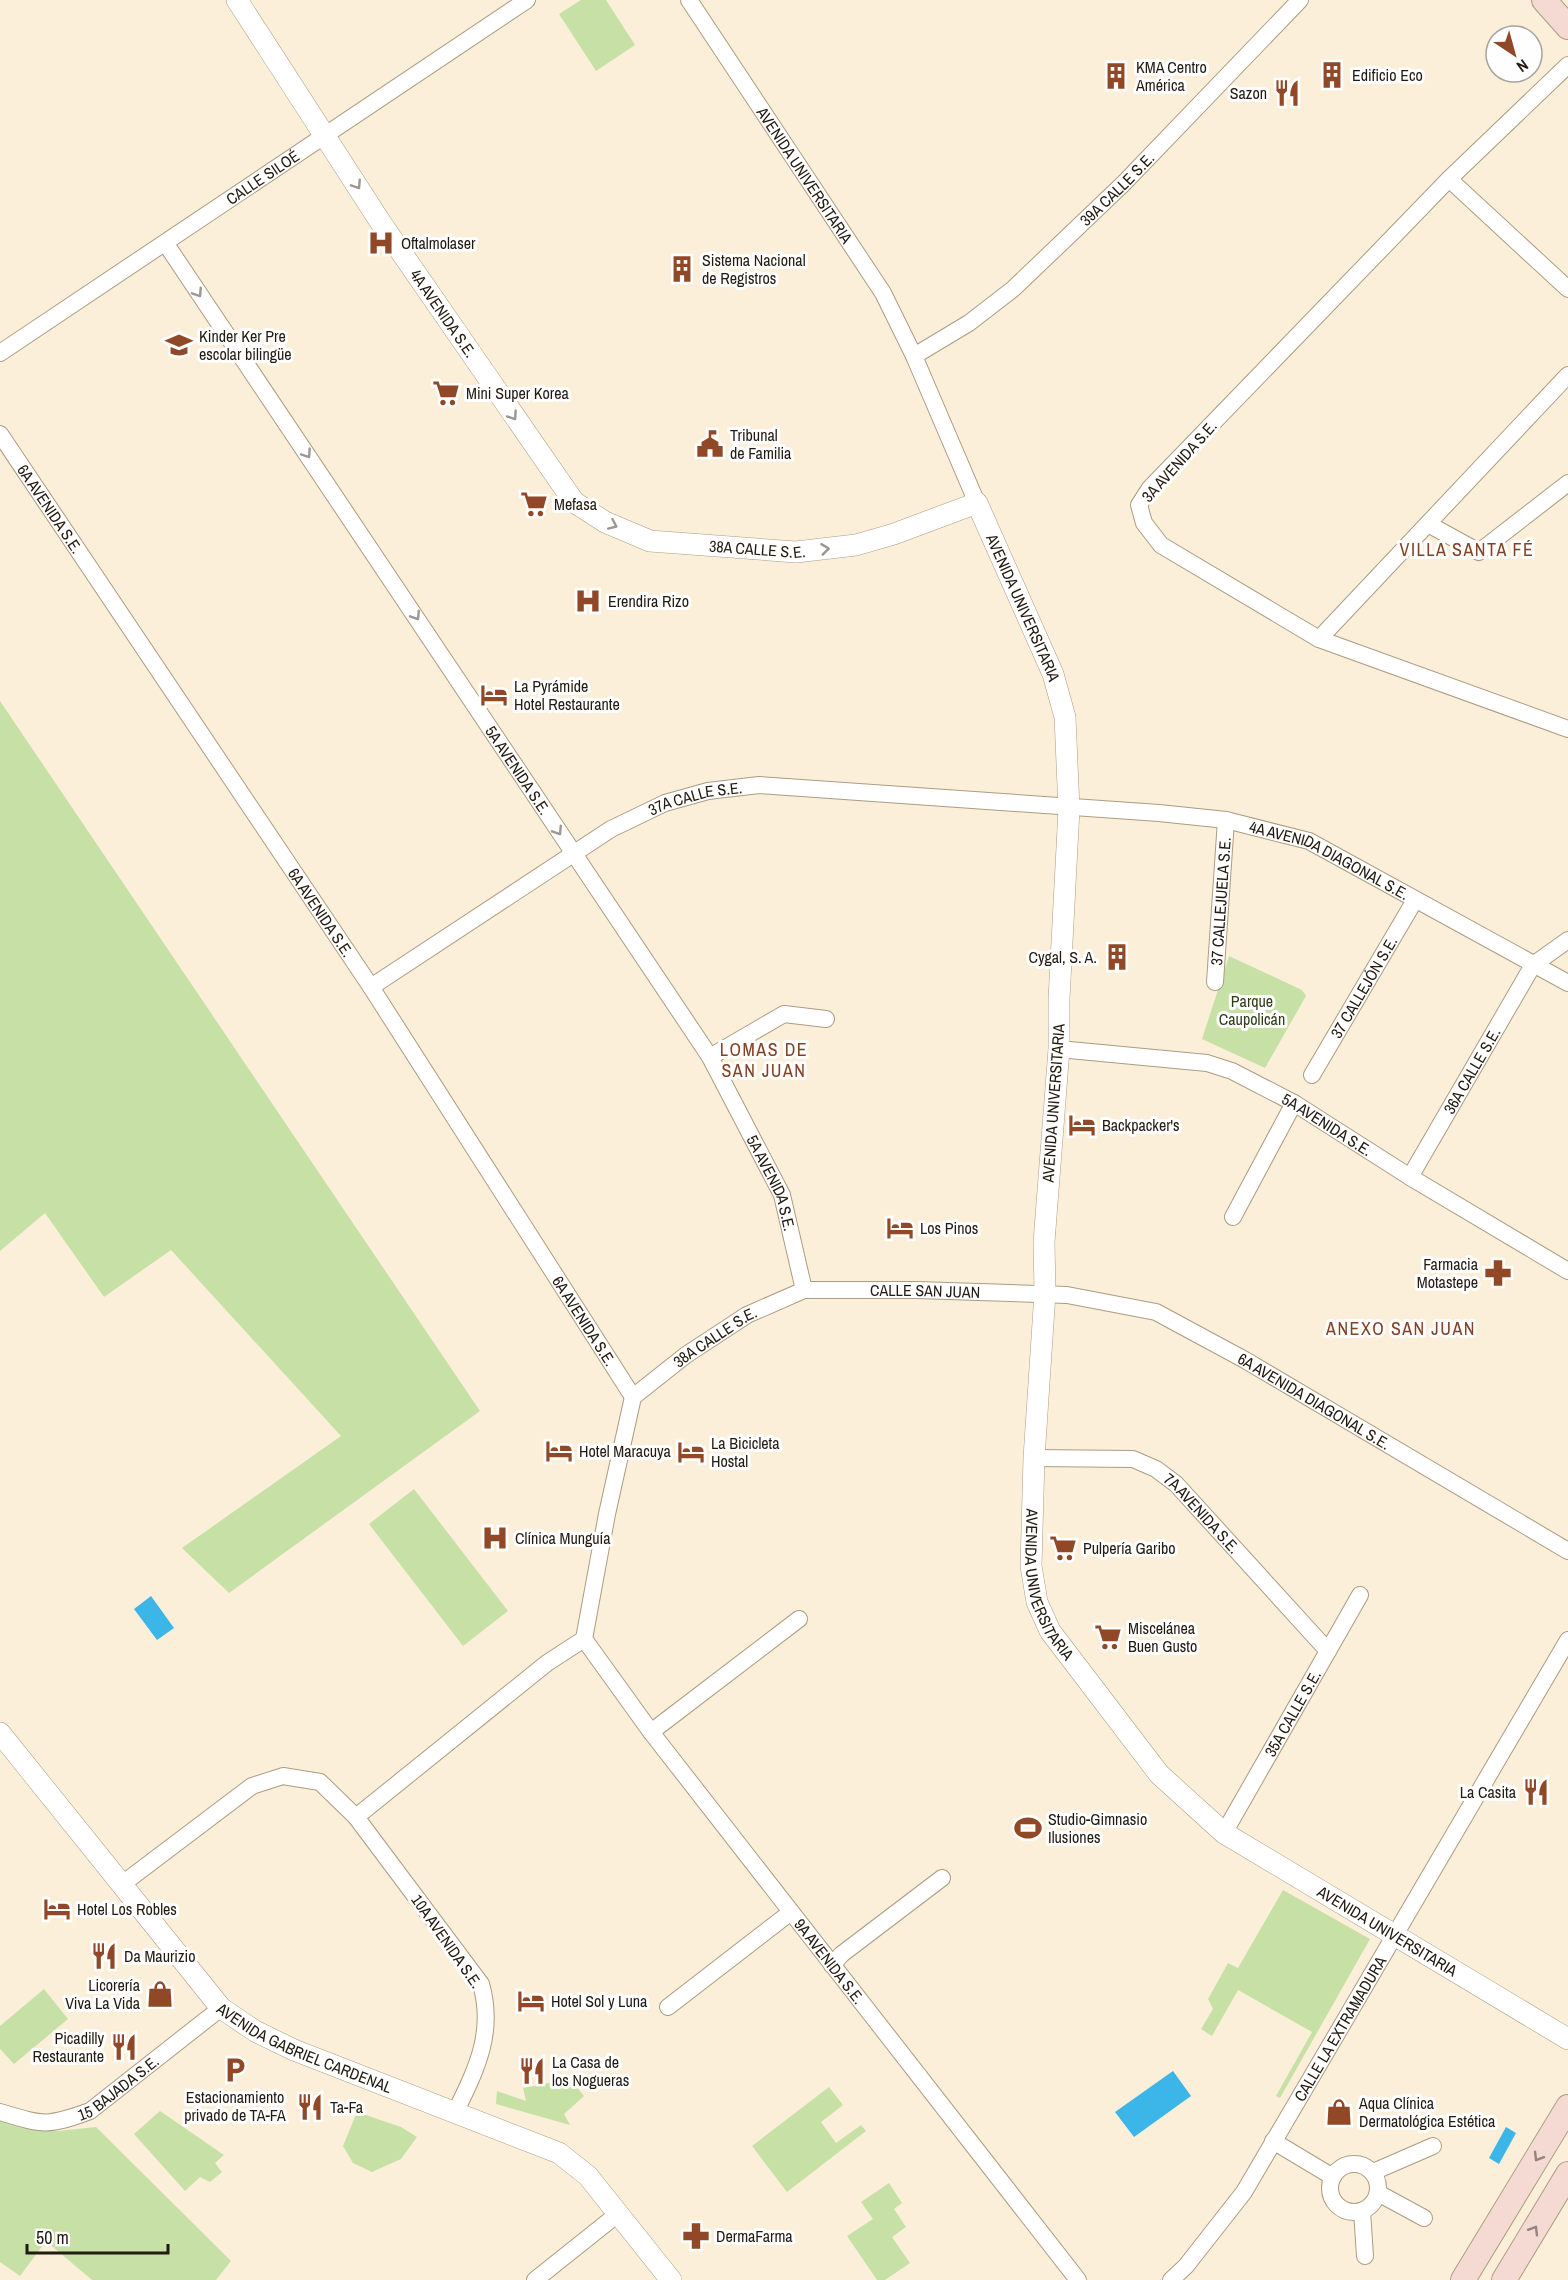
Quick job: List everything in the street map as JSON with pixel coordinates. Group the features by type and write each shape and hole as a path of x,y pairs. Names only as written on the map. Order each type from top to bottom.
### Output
{"main road":[{"path":"1544,0 1568,27"},
{"path":"1463,2280 1568,2107"},
{"path":"1504,2280 1568,2174"}],"street":[{"name":"4A AVENIDA S.E.","path":"237,0 325,136 553,475"},
{"name":"CALLE SILOÉ","path":"0,353 166,244 527,0"},
{"name":"AVENIDA UNIVERSITARIA","path":"689,0 883,293 914,356 1053,674 1065,717 1070,808 1059,999 1059,1049 1044,1242 1045,1293 1034,1458 1031,1566 1037,1602 1050,1631 1159,1774 1224,1833 1568,2038"},
{"name":"39A CALLE S.E.","path":"914,356 969,323 1013,289 1124,183 1300,0"},
{"name":"3A AVENIDA S.E.","path":"1568,65 1449,179 1150,488 1139,505 1144,523 1161,545 1318,639 1568,729"},
{"path":"1449,179 1568,289"},
{"name":"5A AVENIDA S.E.","path":"166,244 710,1057 782,1195 804,1290"},
{"path":"1318,639 1568,375"},
{"name":"6A AVENIDA S.E.","path":"0,434 371,987 633,1397"},
{"name":"38A CALLE S.E.","path":"553,475 574,502 605,522 650,541 722,548 796,552 856,545 894,534 977,502"},
{"path":"1428,524 1479,552 1568,483"},
{"name":"37A CALLE S.E.","path":"371,987 611,829 665,803 708,791 759,785 1070,808"},
{"name":"4A AVENIDA DIAGONAL S.E.","path":"1070,808 1159,813 1226,820 1309,841 1568,983"},
{"name":"37 CALLEJUELA S.E.","path":"1215,982 1226,820"},
{"name":"37 CALLEJÓN S.E.","path":"1312,1075 1415,900"},
{"path":"1533,965 1568,939"},
{"name":"36A CALLE S.E.","path":"1410,1177 1533,965"},
{"path":"710,1057 784,1014 826,1019"},
{"name":"5A AVENIDA S.E.","path":"1059,1049 1207,1063 1232,1071 1294,1103 1410,1177 1568,1271"},
{"path":"1233,1217 1294,1103"},
{"name":"38A CALLE S.E.","path":"633,1397 686,1355 747,1315 804,1290"},
{"name":"CALLE SAN JUAN","path":"804,1290 1045,1293"},
{"name":"6A AVENIDA DIAGONAL S.E.","path":"1045,1293 1156,1312 1245,1360 1568,1551"},
{"path":"356,1817 547,1663 584,1639 607,1514 633,1397"},
{"name":"7A AVENIDA S.E.","path":"1034,1458 1133,1459 1156,1469 1176,1484 1328,1651"},
{"name":"35A CALLE S.E.","path":"1224,1833 1360,1595"},
{"path":"651,1732 799,1619"},
{"name":"9A AVENIDA S.E.","path":"584,1639 651,1732 1078,2280"},
{"name":"CALLE LA EXTRAMADURA","path":"1171,2280 1186,2266 1244,2192 1568,1640"},
{"name":"AVENIDA GABRIEL CARDENAL","path":"0,1733 221,2008 255,2031 294,2050 559,2153 588,2176 671,2280"},
{"name":"10A AVENIDA S.E.","path":"122,1885 252,1786 283,1776 320,1782 356,1817 481,1984 487,2005 481,2060 456,2113"},
{"path":"832,1965 842,1954 942,1878"},
{"path":"668,2007 791,1912"},
{"name":"15 BAJADA S.E.","path":"0,2112 40,2124 65,2120 90,2111 221,2008"},
{"path":"1273,2141 1333,2176"},
{"path":"1372,2172 1433,2146"},
{"path":"1352,2164 1366,2167 1372,2172 1378,2186 1378,2193 1370,2206 1362,2211 1346,2211 1339,2206 1331,2192 1333,2176 1338,2170 1352,2164"},
{"path":"1378,2193 1424,2218"},
{"path":"1362,2211 1365,2256"},
{"path":"535,2280 619,2213"}],"green space":[{"path":"581,0 606,0 635,45 596,71 559,14"},
{"path":"0,701 480,1411 229,1593 182,1548 341,1436 171,1250 104,1297 45,1213 0,1251"},
{"name":"Parque Caupolicán","path":"1229,956 1302,990 1306,996 1265,1068 1202,1039"},
{"path":"414,1489 508,1611 463,1646 369,1524"},
{"path":"1283,1890 1370,1939 1280,2098 1276,2096 1312,2032 1238,1990 1212,2036 1201,2029 1213,2009 1208,1999 1228,1963 1238,1968"},
{"path":"44,1989 68,2019 14,2064 0,2049 0,2026"},
{"path":"570,2079 584,2096 564,2114 570,2125 496,2104 497,2091 526,2101 523,2088"},
{"path":"829,2087 843,2105 821,2122 836,2143 861,2125 866,2131 787,2192 752,2146"},
{"path":"160,2111 224,2155 215,2163 222,2172 210,2182 200,2177 185,2191 134,2134"},
{"path":"357,2112 401,2127 417,2137 401,2159 372,2172 353,2163 343,2146"},
{"path":"0,2121 58,2131 96,2127 231,2261 216,2280 92,2280 46,2241 20,2276 0,2262"},
{"path":"889,2183 902,2203 894,2209 906,2227 892,2237 910,2263 885,2280 877,2280 847,2236 873,2219 861,2202"}],"water":[{"path":"151,1596 174,1628 157,1640 134,1609"},
{"path":"1173,2071 1191,2096 1134,2137 1115,2112"},
{"path":"1506,2127 1516,2133 1499,2164 1489,2158"}],"place":[{"name":"Edificio Eco","path":"1332,75"},
{"name":"KMA Centro América","path":"1116,76"},
{"name":"Sazon","path":"1287,93"},
{"name":"Oftalmolaser","path":"381,243"},
{"name":"Sistema Nacional de Registros","path":"682,269"},
{"name":"Kinder Ker Pre escolar bilingüe","path":"179,345"},
{"name":"Mini Super Korea","path":"446,393"},
{"name":"Tribunal de Familia","path":"710,444"},
{"name":"Mefasa","path":"534,504"},
{"name":"Erendira Rizo","path":"588,601"},
{"name":"La Pyrámide Hotel Restaurante","path":"494,695"},
{"name":"Cygal, S. A.","path":"1117,957"},
{"name":"Backpacker's","path":"1082,1125"},
{"name":"Los Pinos","path":"900,1228"},
{"name":"Farmacia Motastepe","path":"1498,1273"},
{"name":"Hotel Maracuya","path":"559,1451"},
{"name":"La Bicicleta Hostal","path":"691,1452"},
{"name":"Clínica Munguía","path":"495,1538"},
{"name":"Pulpería Garibo","path":"1063,1548"},
{"name":"Miscelánea Buen Gusto","path":"1108,1637"},
{"name":"La Casita","path":"1536,1792"},
{"name":"Studio-Gimnasio Ilusiones","path":"1028,1828"},
{"name":"Hotel Los Robles","path":"57,1909"},
{"name":"Da Maurizio","path":"104,1956"},
{"name":"Licorería Viva La Vida","path":"160,1994"},
{"name":"Hotel Sol y Luna","path":"531,2001"},
{"name":"Picadilly Restaurante","path":"124,2047"},
{"name":"Estacionamiento privado de TA-FA","path":"235,2070"},
{"name":"La Casa de los Nogueras","path":"532,2071"},
{"name":"Ta-Fa","path":"310,2107"},
{"name":"Aqua Clínica Dermatológica Estética","path":"1339,2112"},
{"name":"DermaFarma","path":"696,2236"}],"district":[{"name":"VILLA SANTA FÉ","path":"1467,549"},
{"name":"LOMAS DE SAN JUAN","path":"764,1059"},
{"name":"ANEXO SAN JUAN","path":"1401,1328"}]}
